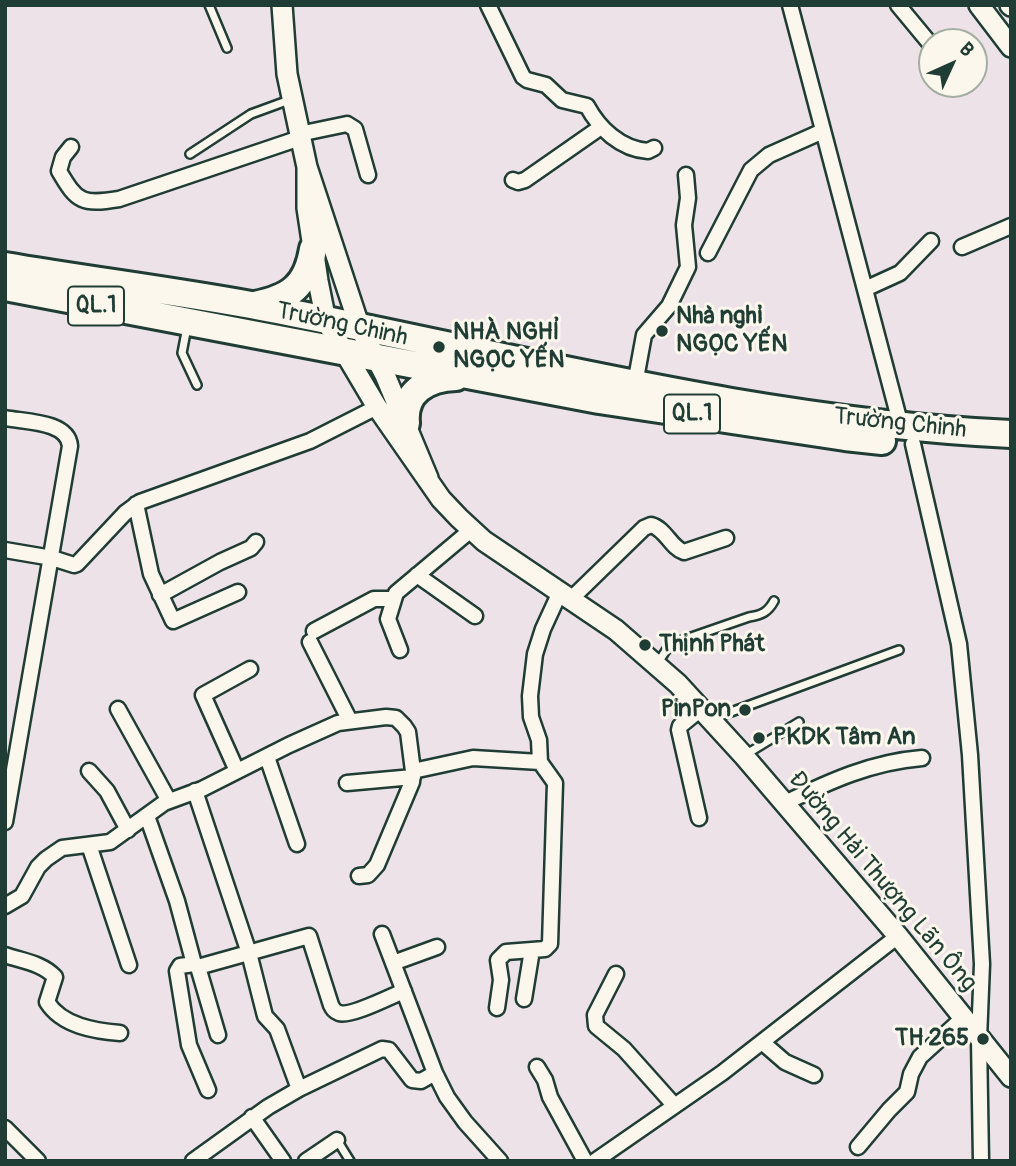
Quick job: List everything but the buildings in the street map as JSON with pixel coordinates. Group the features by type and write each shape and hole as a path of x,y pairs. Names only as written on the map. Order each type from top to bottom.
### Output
{"highway":[{"path":"251,306 289,294 307,274 313,249"},
{"name":"Trường Chinh","path":"5,266 251,306 635,384 793,411 907,435 1011,449"},
{"name":"Trường Chinh","path":"5,287 600,400 845,437 1011,434"},
{"path":"406,423 405,409 417,391 430,382 445,377 473,376"}],"street":[{"name":"Đường Hải Thượng Lãn Ông","path":"282,5 284,48 307,167 360,328 406,423 428,478"},
{"path":"488,5 527,80 546,85 562,100 587,106 601,127 627,146 648,151 654,148"},
{"path":"790,5 822,131 907,435 961,661 979,882 982,964 979,1039 981,1161"},
{"path":"898,5 918,29"},
{"path":"979,5 1011,47"},
{"path":"71,147 63,157 60,170 75,196 85,201 119,199 299,136 348,124 355,130 368,175"},
{"path":"513,180 525,180 601,127"},
{"path":"708,253 751,170 769,155 822,131"},
{"name":"Đường Hải Thượng Lãn Ông","path":"307,167 307,208 326,321 377,407 449,509 498,552 566,595 629,640 707,714 898,936 979,1039 1008,1067"},
{"path":"635,384 644,334 669,306 688,267 684,225 688,193 686,175"},
{"path":"962,247 1011,226"},
{"path":"865,289 900,273 931,241"},
{"path":"5,550 52,558 74,565 81,562 136,504 278,450 310,441 377,407"},
{"path":"5,418 51,426 62,430 69,440 52,558 5,822"},
{"path":"136,504 148,565 173,621 238,592"},
{"path":"497,1008 501,980 498,960 501,955 506,952 545,949 550,944 555,788 554,779 540,762 538,734 530,711 530,679 543,629 566,595 644,528 651,525 659,527 676,547 684,552 726,538"},
{"path":"400,650 388,619 393,599 416,575 471,530"},
{"path":"160,595 251,548 256,542"},
{"path":"416,575 475,616"},
{"path":"350,721 312,636 374,598 393,599"},
{"path":"237,771 203,695 250,669"},
{"path":"118,709 169,801"},
{"path":"699,818 679,730 680,726 707,714"},
{"path":"5,906 15,903 22,896 38,867 62,848 110,842 169,801 338,723 396,718 410,740 413,774 377,865 368,875 359,876"},
{"path":"267,757 297,844"},
{"path":"347,783 413,774 473,758 540,762"},
{"path":"785,803 833,780 879,764 922,758"},
{"path":"89,772 97,777 107,791 128,830"},
{"path":"195,791 249,953 265,1016 277,1029 299,1089"},
{"path":"147,816 177,901 218,1035"},
{"path":"89,845 129,965"},
{"path":"382,934 435,1073 447,1097 500,1161"},
{"path":"208,1090 189,1045 177,971 180,966 196,966 309,936 331,1005 340,1014 354,1012 404,990"},
{"path":"595,1161 722,1073 898,936"},
{"path":"393,963 438,947"},
{"path":"524,999 532,950"},
{"path":"5,955 44,968 55,977 47,1002 65,1018 95,1031 120,1033"},
{"path":"616,974 595,1015 596,1027 624,1049 674,1105"},
{"path":"858,1147 907,1092 911,1074 920,1057 963,1018"},
{"path":"762,1042 785,1062 814,1074"},
{"path":"193,1161 299,1089 385,1049 412,1080 421,1081 435,1073"},
{"path":"537,1067 585,1161"},
{"path":"253,1118 282,1161"},
{"path":"5,1128 38,1161"},
{"path":"306,1161 337,1140"}],"lane":[{"path":"209,5 227,48"},
{"path":"190,154 251,114 292,98"},
{"path":"188,323 182,353 197,385"},
{"path":"657,665 667,649 677,642 761,615 770,610 774,601"},
{"path":"707,714 899,650"},
{"path":"744,756 799,722"},
{"path":"337,1140 350,1161"}],"place":[{"name":"Nhà nghỉ NGỌC YẾN","path":"662,331"},
{"name":"NHÀ NGHỈ NGỌC YẾN","path":"439,347"},
{"name":"Thịnh Phát","path":"645,645"},
{"name":"PinPon","path":"745,710"},
{"name":"PKDK Tâm An","path":"759,738"},
{"name":"TH 265","path":"983,1039"}]}
